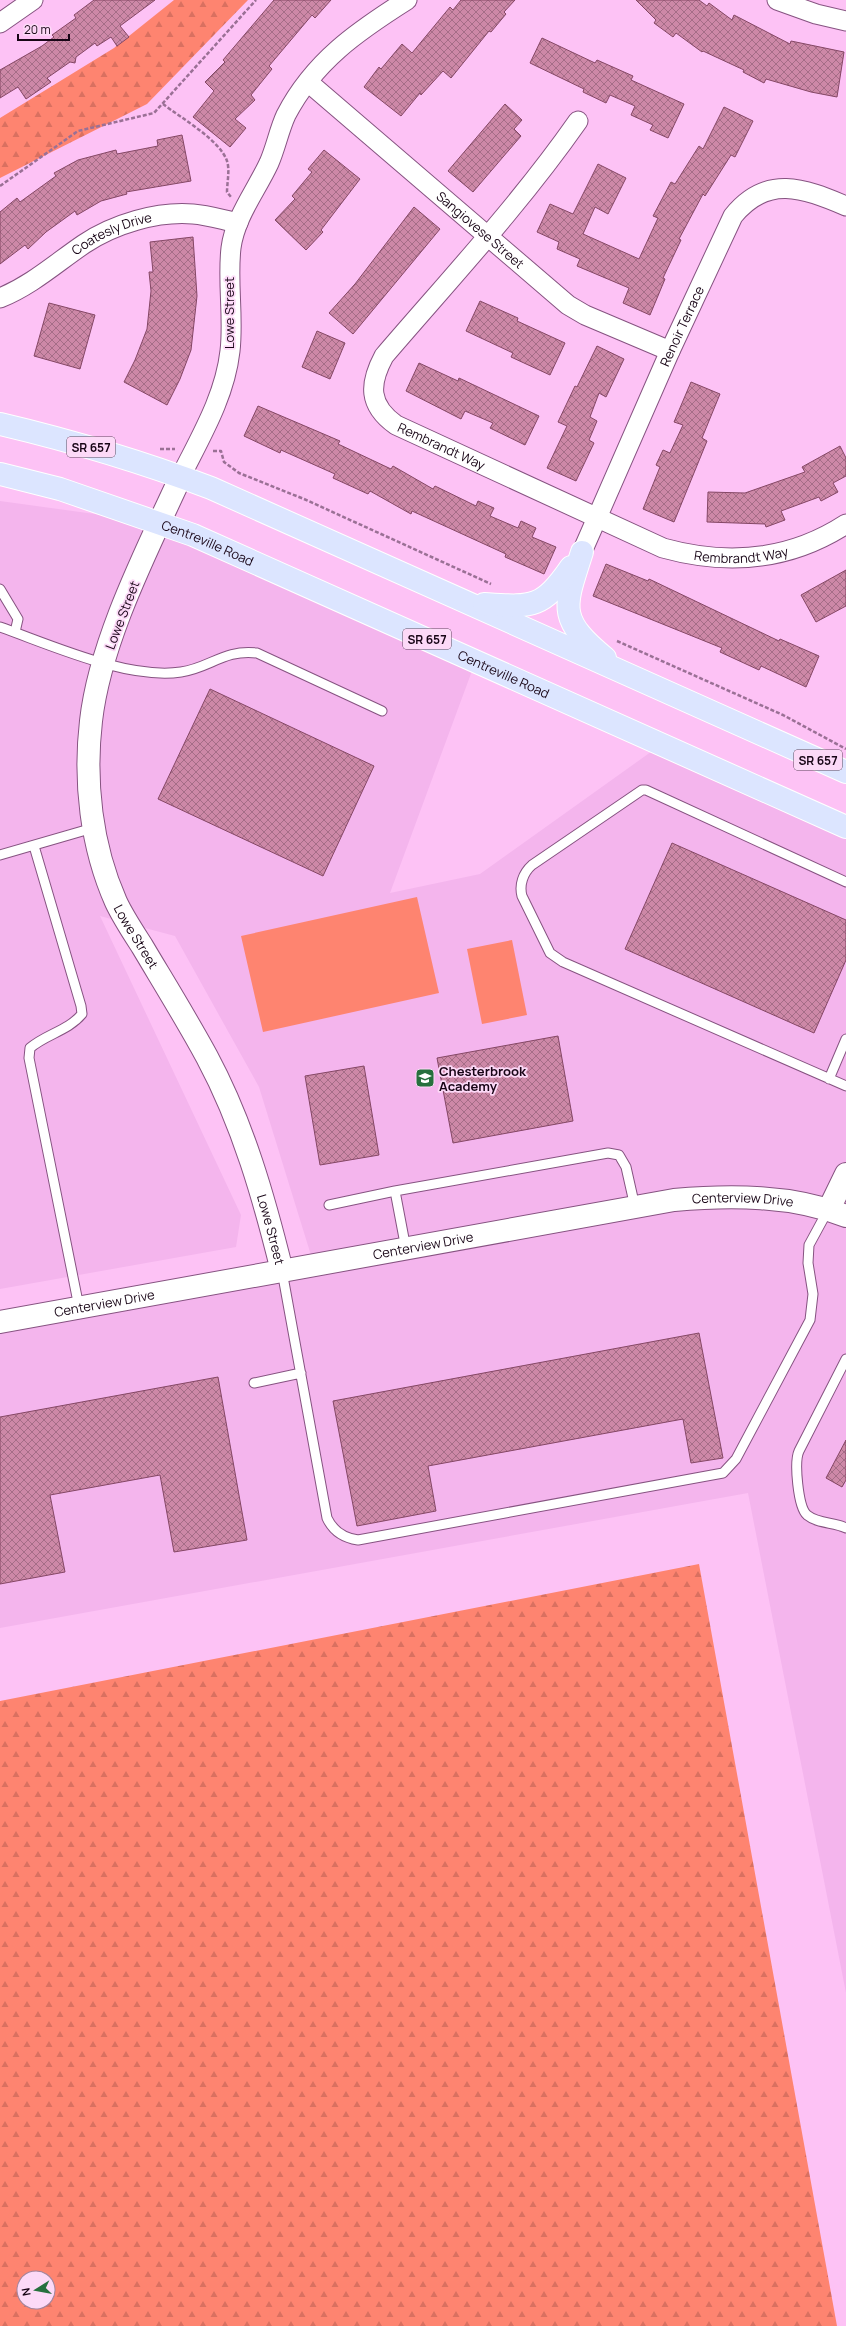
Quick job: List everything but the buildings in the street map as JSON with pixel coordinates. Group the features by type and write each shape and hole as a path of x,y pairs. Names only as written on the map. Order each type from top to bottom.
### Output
{"main road":[{"name":"SR 657","path":"0,424 57,437 133,459 211,488 846,772"},
{"name":"Centreville Road","path":"0,474 60,489 193,535 846,827"},
{"path":"470,603 523,606 536,603 549,596 559,585 582,552"},
{"path":"582,552 569,594 567,606 570,620 593,648 623,672"}],"street":[{"path":"0,23 33,0"},
{"name":"Lowe Street","path":"282,1271 268,1210 238,1125 207,1058 116,902 100,858 93,828 88,751 91,719 104,664 125,604 181,476 217,402 226,377 230,350 231,247 238,224 248,202 269,164 286,116 308,82 344,42 373,20 407,0"},
{"path":"777,0 846,21"},
{"name":"Sangiovese Street","path":"308,82 568,305 585,315 670,351"},
{"name":"Rembrandt Way","path":"578,121 559,150 488,236 384,356 376,370 373,393 383,415 396,425 663,548 692,556 718,559 742,559 788,550 824,536 846,524"},
{"name":"Renoir Terrace","path":"582,552 670,351 727,227 748,199 770,190 792,188 817,194 846,206"},
{"name":"Coatesly Drive","path":"0,298 46,273 84,244 104,233 128,224 173,214 194,214 238,224"},
{"path":"837,1212 846,1174"},
{"name":"Centerview Drive","path":"0,1322 674,1200 712,1196 752,1197 837,1212"}],"lane":[{"path":"0,589 18,619 16,632"},
{"path":"0,627 104,664 153,673 182,672 242,651 257,653 382,711"},
{"path":"846,882 646,790 642,790 532,865 523,878 520,889 550,953 563,962 846,1086"},
{"path":"0,855 93,828"},
{"path":"34,846 81,1006 82,1014 77,1021 40,1040 30,1048 29,1058 79,1307"},
{"path":"829,1079 846,1039"},
{"path":"329,1205 395,1191 608,1153 619,1155 626,1167 635,1207"},
{"path":"395,1191 406,1248"},
{"path":"282,1271 327,1518 334,1530 352,1539 367,1538 717,1475 733,1465 810,1320 813,1294 808,1263 809,1245 837,1212"},
{"path":"846,1359 798,1451 795,1463 801,1501 806,1515 846,1528"},
{"path":"254,1382 301,1373"}],"path":[{"path":"0,186 78,131 154,113 256,0"},
{"path":"163,104 205,136 221,151 227,162 227,192 232,197 248,202"},
{"path":"221,451 224,462 239,472 304,499 495,586"},
{"path":"614,640 783,715 846,749"}],"shaded area":[{"path":"0,501 160,523 476,660 390,893 480,874 662,744 846,826 846,1993 748,1493 0,1628 0,1322 314,1265 259,1087 175,936 100,916 241,1215 236,1247 0,1289"}],"green space":[{"path":"174,0 248,0 147,104 0,178 0,118 114,48"},
{"path":"417,897 439,993 263,1032 241,936"},
{"path":"512,940 527,1015 482,1024 467,949"},
{"path":"699,1564 837,2326 0,2326 0,1701"}],"place":[{"name":"Chesterbrook Academy","path":"425,1078"}]}
